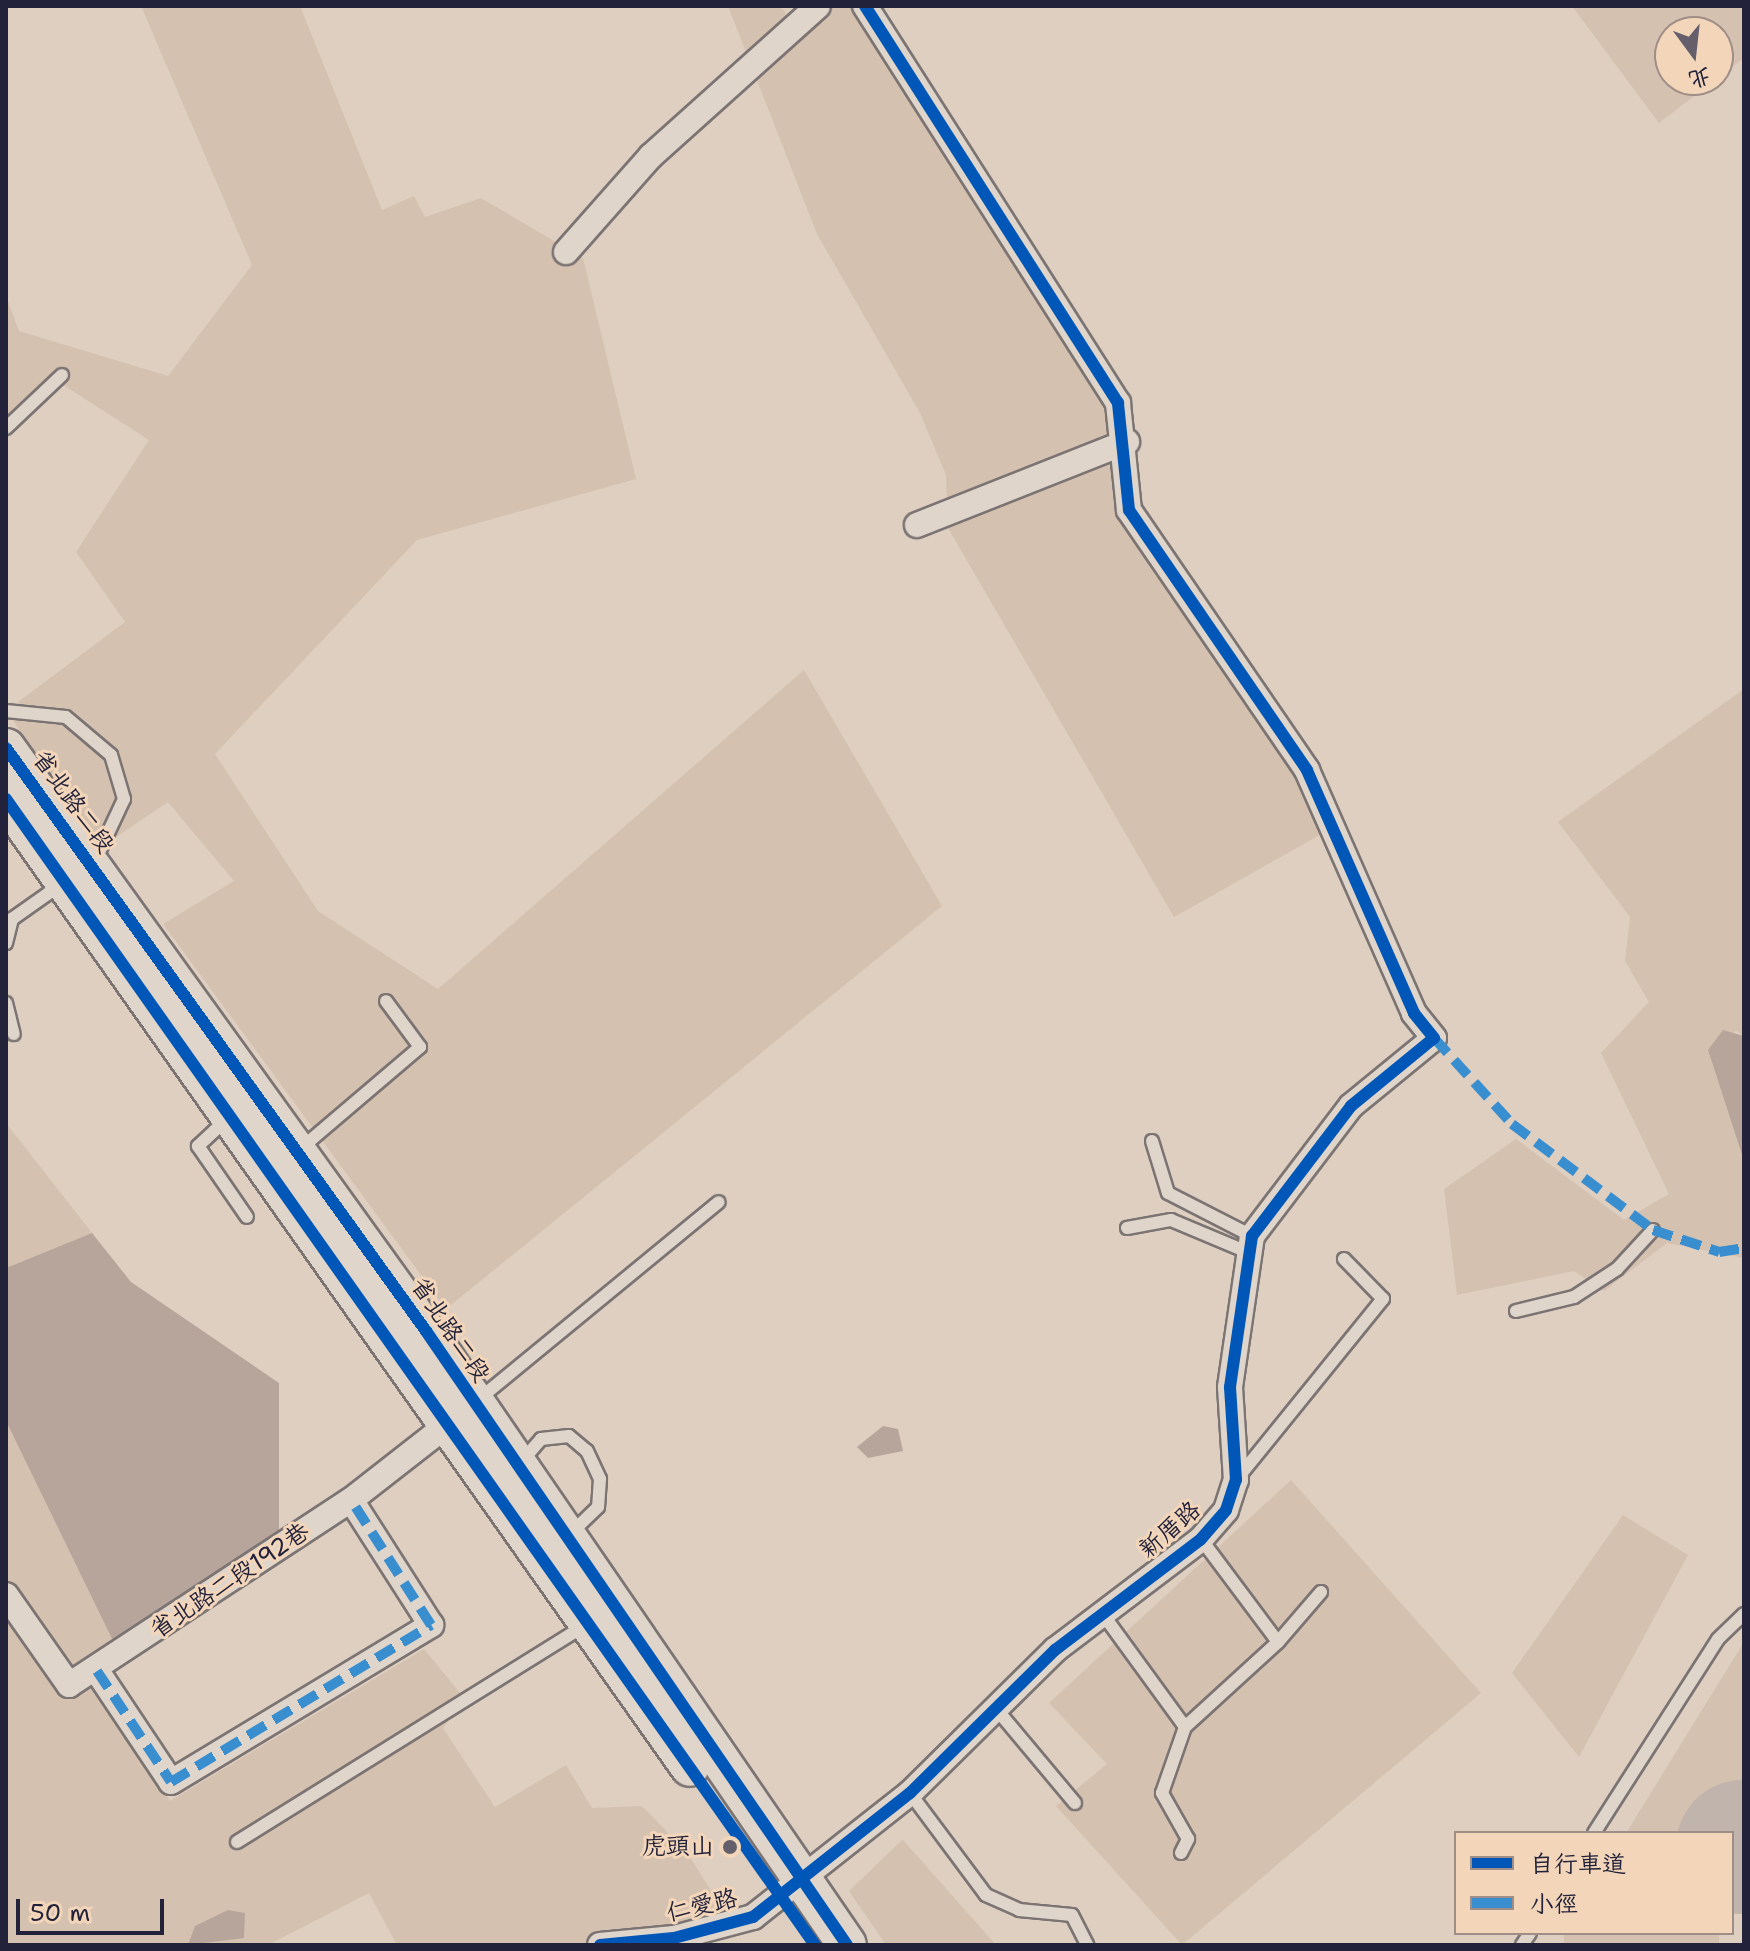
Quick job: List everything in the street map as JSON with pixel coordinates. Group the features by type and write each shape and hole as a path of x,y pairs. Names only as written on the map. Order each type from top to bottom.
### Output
{"main road":[{"name":"省北路二段","path":"6,748 79,873 232,1115 461,1414 516,1468 566,1538 791,1887 815,1945"},
{"name":"省北路二段","path":"6,799 79,873 296,1152 588,1623 791,1887 847,1945"}],"street":[{"path":"566,252 651,156 818,6"},
{"path":"865,6 1118,403 1127,442 917,525"},
{"name":"新厝路","path":"791,1887 910,1793 1102,1613 1201,1539 1226,1510 1236,1480 1230,1387 1251,1245 1351,1106 1434,1038 1414,1013 1334,817 1307,770 1129,510 1127,442"},
{"name":"省北路二段192巷","path":"6,1595 69,1685 97,1671 351,1500 461,1414"},
{"path":"97,1671 171,1782 431,1625 351,1500"},
{"name":"仁愛路","path":"600,1945 712,1930 753,1917 791,1887"}],"lane":[{"path":"6,428 62,375"},
{"path":"6,711 66,717 111,755 124,799 79,873 12,919 6,943"},
{"path":"296,1152 420,1047 386,1001"},
{"path":"6,1003 14,1034"},
{"path":"232,1115 198,1146 247,1217"},
{"path":"1152,1141 1168,1193 1251,1245"},
{"path":"461,1414 719,1202"},
{"path":"1127,1228 1171,1220 1251,1245"},
{"path":"1516,1311 1574,1297 1617,1269 1653,1230"},
{"path":"1236,1480 1383,1299 1344,1259"},
{"path":"516,1468 541,1439 569,1436 587,1451 600,1479 598,1507 566,1538"},
{"path":"1201,1539 1278,1642"},
{"path":"1181,1853 1188,1839 1162,1793 1185,1727 1278,1642 1321,1592"},
{"path":"1102,1613 1185,1727"},
{"path":"1595,1831 1718,1639 1744,1614"},
{"path":"237,1842 588,1623"},
{"path":"998,1711 1075,1803"},
{"path":"910,1793 986,1895 1019,1910 1072,1915 1087,1945"}],"shaded area":[{"path":"141,6 300,6 382,210 414,196 425,217 481,198 583,258 636,479 417,540 215,754 318,911 438,989 804,670 942,906 446,1309 163,924 234,881 168,802 103,846 6,711 125,622 76,552 149,440 54,379 6,430 6,296 19,331 168,376 252,265"},
{"path":"728,6 776,6 785,11 789,36 827,6 863,6 1120,419 1126,498 1334,827 1174,917 948,528 946,475 920,413 817,234"},
{"path":"1572,6 1744,6 1744,58 1734,66 1734,16 1654,16 1654,96 1694,96 1659,123"},
{"path":"1744,689 1744,1036 1736,1031 1708,1050 1744,1161 1744,1258 1667,1243 1604,1291 1574,1271 1457,1295 1444,1189 1516,1139 1624,1220 1669,1194 1601,1053 1649,1002 1625,961 1630,917 1558,822"},
{"path":"1723,1030 1744,1036 1744,1161 1708,1050"},
{"path":"6,1123 92,1233 6,1268"},
{"path":"92,1233 131,1282 279,1383 279,1530 114,1643 6,1421 6,1268"},
{"path":"6,1421 114,1643 95,1681 170,1801 424,1649 465,1699 443,1728 495,1807 566,1765 592,1808 642,1806 686,1851 719,1903 691,1924 591,1945 397,1945 369,1893 268,1945 6,1945"},
{"path":"883,1426 898,1429 903,1451 868,1458 857,1447"},
{"path":"1291,1480 1481,1693 1182,1945 1056,1806 1107,1764 1049,1703"},
{"path":"1623,1515 1688,1555 1579,1757 1512,1673"},
{"path":"1744,1642 1744,1798 1722,1831 1627,1831"},
{"path":"902,1840 996,1945 886,1945 849,1891"},
{"path":"228,1910 245,1913 244,1938 188,1945 195,1926"},
{"path":"1564,1935 1719,1935 1719,1945 1564,1945"}],"marked path":[{"path":"1434,1038 1512,1124 1653,1230 1719,1252 1744,1248"},
{"path":"97,1671 171,1782 431,1625 351,1500"}],"cycle path":[{"path":"600,1945 674,1938 753,1917 910,1793 1055,1650 1201,1539 1226,1510 1236,1480 1230,1387 1252,1236 1351,1106 1434,1038 1414,1013 1307,770 1129,510 1118,403 865,6"},
{"path":"6,748 426,1331 847,1945"},
{"path":"6,799 815,1945"}],"place":[{"name":"虎頭山","path":"730,1847"}]}
